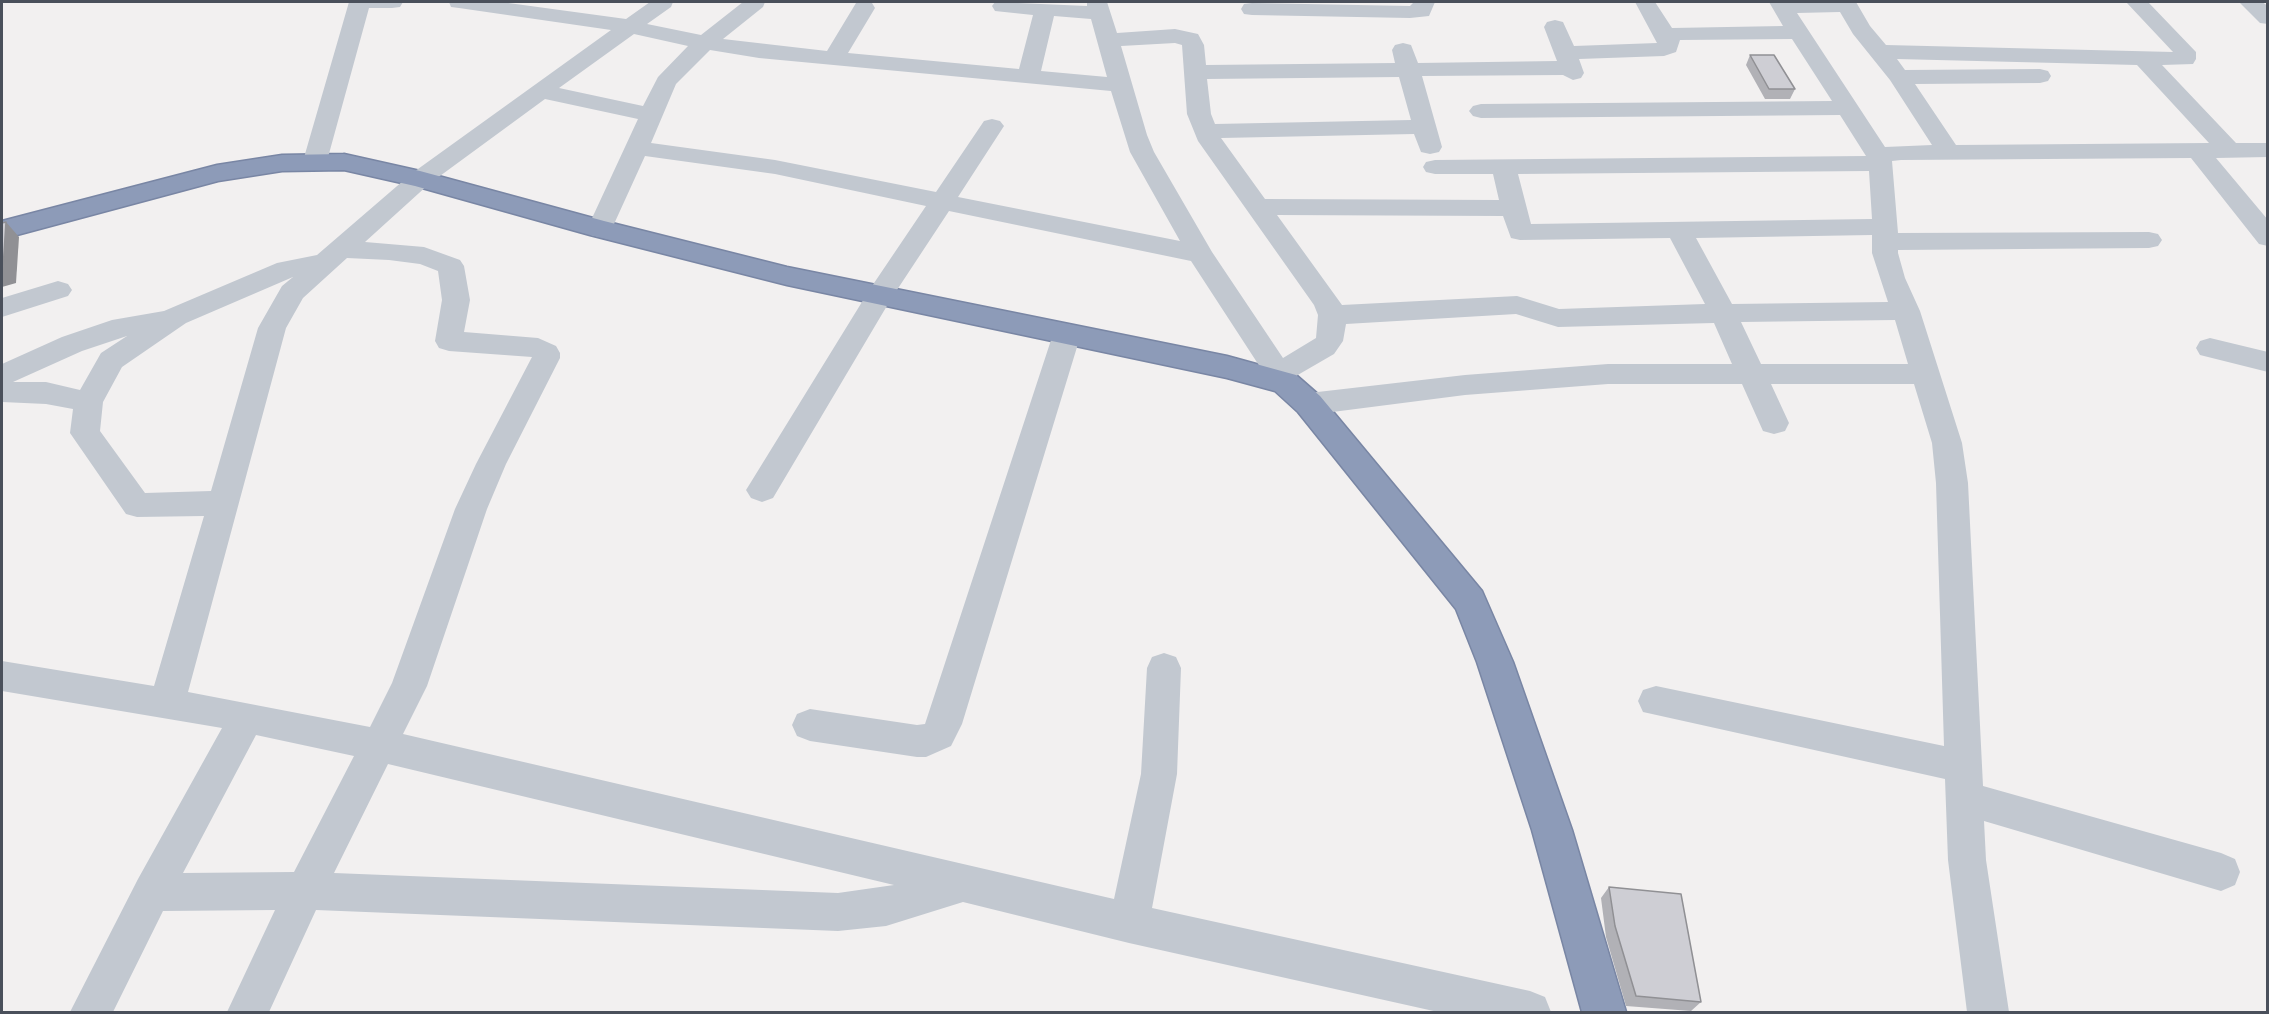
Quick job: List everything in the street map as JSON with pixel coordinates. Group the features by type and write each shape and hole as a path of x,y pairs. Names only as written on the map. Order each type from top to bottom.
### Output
{"highway":[{"path":"2,230 217,172 315,160 344,162 420,179 600,229 787,276 1282,378 1309,404 1470,601 1495,662 1552,830 1604,1012"}],"street":[{"path":"315,160 360,2 392,2"},
{"path":"459,2 629,26 705,43 834,58 1120,85"},
{"path":"167,704 272,328 292,292 420,179 663,2"},
{"path":"600,229 666,82 705,43 755,2"},
{"path":"1252,9 1349,6 1416,12 1423,8 1424,2"},
{"path":"1196,72 1406,59 1568,61 1668,47 1667,38 1645,2"},
{"path":"1899,77 2151,66 2187,57 2137,2"},
{"path":"2250,2 2268,18"},
{"path":"1780,4 1847,3 1861,29 1899,77 1950,154"},
{"path":"1780,4 1880,161 1885,234 1884,253 1906,311 1947,443 1952,483 1967,860 1988,1012"},
{"path":"1003,6 1045,9 1099,8 1120,85 1142,152 1200,254 1282,378 1324,347 1332,329 1332,315 1327,303 1205,131 1199,114 1193,45 1186,37 1175,36 1108,40"},
{"path":"834,58 864,8"},
{"path":"1028,76 1045,9"},
{"path":"1555,27 1587,110"},
{"path":"1667,38 1677,33 1800,33"},
{"path":"1880,52 2151,66 2229,150"},
{"path":"1406,59 1446,208"},
{"path":"540,91 651,115"},
{"path":"1480,111 1848,108"},
{"path":"762,490 880,295 992,126"},
{"path":"1205,131 1424,127"},
{"path":"637,148 775,167 1200,254"},
{"path":"1435,167 1880,161 1888,154 1901,153 2268,150"},
{"path":"2198,151 2268,238"},
{"path":"1504,167 1520,232 1679,231 2149,240"},
{"path":"1258,207 1514,208"},
{"path":"1679,231 1723,313 1774,423"},
{"path":"223,503 137,504 86,433 88,402 111,360 176,316 286,268 331,256 388,251 424,256 451,266 456,300 449,341 538,348 546,353 546,358 491,464 471,509 416,668 305,891 248,1012"},
{"path":"2,308 58,290"},
{"path":"1332,315 1517,305 1558,318 1906,311"},
{"path":"2,375 72,344 122,327 176,316"},
{"path":"810,725 917,741 926,741 938,735 944,724 1067,334"},
{"path":"2210,348 2268,362"},
{"path":"1309,404 1552,377 1749,373 1924,374"},
{"path":"2,392 46,393 88,402"},
{"path":"1130,922 1159,774 1164,668"},
{"path":"2,676 247,717 379,745 961,883 1530,1012"},
{"path":"1656,701 1963,782 2221,872"},
{"path":"91,1012 152,892 247,717"},
{"path":"152,892 305,891 838,912 886,907 961,883"}],"building":[{"path":"1750,55 1774,55 1795,89 1769,89"},
{"path":"6,222 3,268 2,269 2,223"},
{"path":"1609,887 1681,894 1701,1002 1636,996 1615,926"}]}
